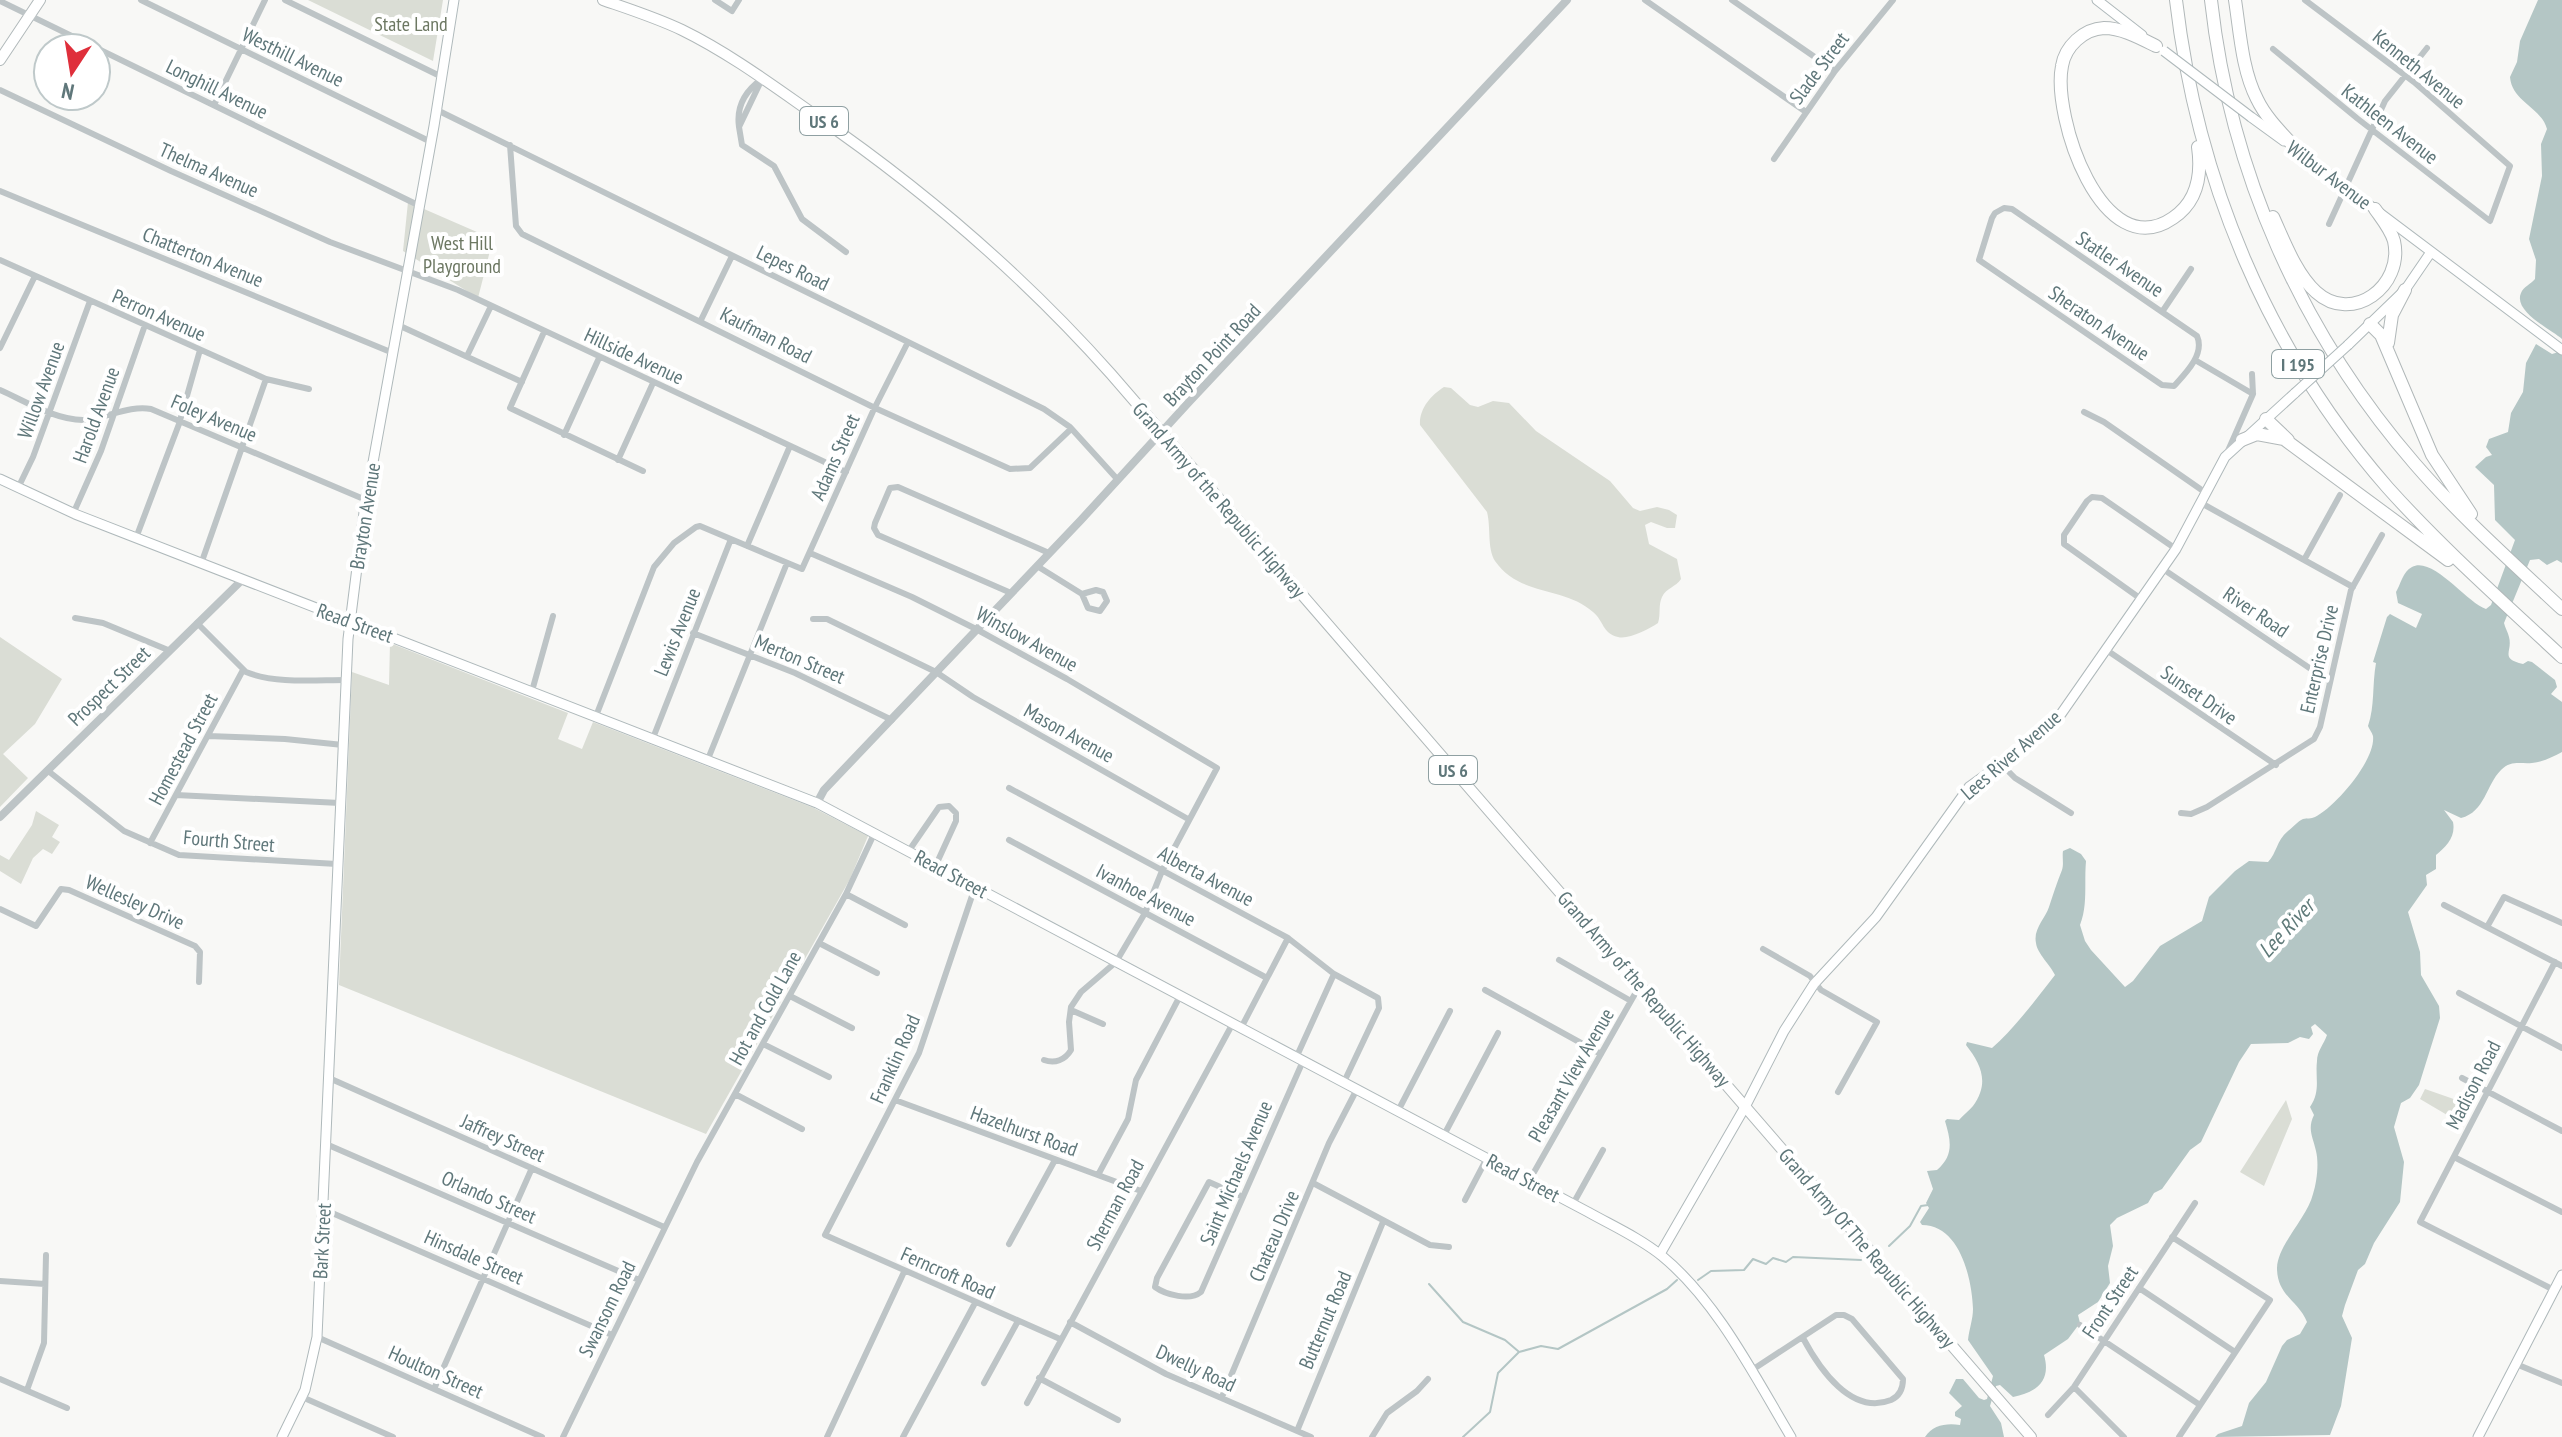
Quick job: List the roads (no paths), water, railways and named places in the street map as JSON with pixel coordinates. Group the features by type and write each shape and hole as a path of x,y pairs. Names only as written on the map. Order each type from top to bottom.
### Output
{"highway":[{"name":"I 195","path":"2174,0 2191,93 2211,171 2255,284 2293,355 2331,415 2374,471 2421,524 2562,657"},
{"name":"I 195","path":"2211,0 2222,70 2241,148 2283,261 2310,315 2341,366 2414,463 2562,609"},
{"path":"2235,0 2247,66 2257,99 2275,126 2300,153"},
{"path":"2160,48 2124,32 2097,29 2075,41 2062,64 2061,87 2072,143 2086,178 2099,199 2121,221 2140,227 2160,226 2181,213 2191,201 2197,186 2200,162 2191,93"},
{"path":"2241,148 2306,280 2314,291 2331,301 2347,304 2366,301 2383,288 2392,272 2395,256 2393,238 2375,209"},
{"path":"2392,358 2388,344 2389,324 2405,290"},
{"path":"2370,324 2381,335 2392,358 2432,455 2456,495 2501,552"},
{"path":"2266,419 2306,455"},
{"path":"2242,440 2257,434 2284,439 2489,589"}],"main road":[{"path":"0,60 40,0"},
{"name":"Brayton Avenue","path":"331,1039 350,621 366,500 454,0"},
{"name":"Grand Army of the Republic Highway","path":"603,0 683,30 762,79 886,164 984,245 1065,324 1162,432 1745,1107"},
{"name":"Wilbur Avenue","path":"2097,0 2560,348"},
{"name":"Lees River Avenue","path":"1660,1254 1745,1107 1784,1031 1814,984 1876,917 1961,796 1980,777 2030,743 2061,714 2176,549 2225,457 2405,290 2431,252"},
{"name":"Read Street","path":"0,479 73,514 817,803 1573,1204 1660,1254 1702,1295 1791,1437"},
{"name":"Bark Street","path":"282,1437 302,1397 317,1337 331,1039"},
{"name":"Grand Army Of The Republic Highway","path":"1745,1107 2031,1437"},
{"path":"2478,1437 2562,1275"}],"street":[{"name":"Westhill Avenue","path":"141,0 431,142"},
{"path":"214,105 265,0"},
{"path":"285,0 442,77"},
{"path":"715,0 732,11 739,0"},
{"name":"Brayton Point Road","path":"817,803 824,790 1567,0"},
{"path":"1645,0 1806,112"},
{"path":"1732,0 1835,71"},
{"name":"Slade Street","path":"1774,159 1835,71 1893,0"},
{"name":"Kenneth Avenue","path":"2305,0 2405,76 2510,166 2490,221"},
{"name":"Longhill Avenue","path":"0,1 420,206"},
{"path":"2329,224 2385,101 2427,48"},
{"name":"Kathleen Avenue","path":"2273,49 2490,221"},
{"path":"762,79 739,127 739,137 745,148 768,161 779,172 802,219 846,252"},
{"name":"Thelma Avenue","path":"0,90 330,242 408,270"},
{"name":"Lepes Road","path":"437,110 1044,409 1061,419 1118,480"},
{"name":"Kaufman Road","path":"510,145 518,231 875,408 1016,470 1030,468 1071,429"},
{"name":"Chatterton Avenue","path":"0,191 393,353"},
{"name":"Statler Avenue","path":"1979,260 1995,213 2004,208 2012,209 2199,339 2195,360"},
{"path":"701,320 732,256"},
{"name":"Perron Avenue","path":"0,260 266,379 309,389"},
{"name":"Sheraton Avenue","path":"1979,260 2162,385 2174,386 2195,360"},
{"path":"2162,312 2191,269"},
{"name":"Hillside Avenue","path":"408,270 846,472"},
{"path":"0,348 35,276"},
{"name":"Willow Avenue","path":"18,488 90,301"},
{"path":"467,356 491,306"},
{"name":"Harold Avenue","path":"73,514 115,414 145,325"},
{"path":"398,325 522,382"},
{"path":"544,332 510,408 643,471"},
{"name":"Adams Street","path":"810,553 907,344"},
{"path":"136,538 180,421 200,350"},
{"path":"564,435 599,358"},
{"path":"2195,360 2253,394"},
{"path":"2225,457 2253,394 2252,374"},
{"path":"201,564 266,379"},
{"path":"618,460 653,383"},
{"name":"Foley Avenue","path":"0,390 49,412 79,420 145,408 366,500"},
{"path":"2084,412 2104,422 2206,493"},
{"path":"747,546 790,446"},
{"path":"1011,593 884,539 875,532 875,523 890,488 898,487 1049,553"},
{"path":"2304,560 2340,495"},
{"path":"2141,600 2064,544 2064,535 2087,501 2092,497 2102,498 2176,549"},
{"path":"2201,503 2353,587"},
{"path":"596,716 654,567 672,545 700,526 802,569 810,553"},
{"name":"Enterprise Drive","path":"2181,813 2191,814 2207,807 2314,739 2320,727 2353,587 2382,535"},
{"name":"Lewis Avenue","path":"653,738 731,539"},
{"name":"Winslow Avenue","path":"810,553 912,597 976,629 1214,765 1216,772 1188,819"},
{"path":"708,759 787,563"},
{"path":"1037,566 1082,594"},
{"name":"River Road","path":"2163,569 2330,682"},
{"name":"Prospect Street","path":"0,817 242,580"},
{"path":"532,691 553,616"},
{"path":"75,618 97,621 168,650"},
{"name":"Mason Avenue","path":"813,619 827,619 936,672 973,697 1188,819"},
{"path":"197,623 243,670 268,678 346,680"},
{"name":"Merton Street","path":"693,633 830,689 892,720"},
{"name":"Sunset Drive","path":"2105,649 2276,765"},
{"name":"Homestead Street","path":"150,843 243,670"},
{"path":"208,736 343,745"},
{"path":"2000,763 2015,778 2071,813"},
{"name":"Fourth Street","path":"47,770 124,831 186,857 337,864"},
{"name":"Alberta Avenue","path":"1009,788 1288,938 1334,974 1378,998 1380,1002 1344,1082"},
{"path":"176,795 340,803"},
{"path":"908,852 939,807 949,806 956,813 956,821 935,867"},
{"path":"1044,1060 1059,1060 1071,1050 1071,1010 1081,992 1116,962 1145,913 1188,819"},
{"name":"Hot and Cold Lane","path":"679,1196 846,894 874,834"},
{"name":"Ivanhoe Avenue","path":"1009,840 1267,978"},
{"name":"Franklin Road","path":"825,1235 921,1046 975,887"},
{"name":"Wellesley Drive","path":"0,909 36,926 61,889 69,890 195,946 200,952 199,982"},
{"path":"846,894 905,925"},
{"path":"2487,927 2504,897 2562,923"},
{"path":"2444,905 2559,964"},
{"name":"Sherman Road","path":"1027,1403 1141,1191 1288,938"},
{"path":"819,943 877,973"},
{"path":"1763,949 1810,976 1814,984 1877,1022 1838,1092"},
{"path":"1559,960 1631,1001"},
{"name":"Madison Road","path":"2554,1290 2420,1222 2521,1027 2559,964"},
{"name":"Saint Michaels Avenue","path":"1243,1197 1209,1182 1155,1287 1163,1292 1197,1296 1218,1257 1243,1197 1300,1059 1334,974"},
{"name":"Pleasant View Avenue","path":"1529,1181 1640,985"},
{"path":"1485,990 1601,1054"},
{"path":"2459,993 2562,1048"},
{"path":"790,996 852,1028"},
{"path":"1098,1175 1128,1119 1136,1080 1180,996"},
{"path":"1071,1010 1103,1024"},
{"path":"1398,1111 1450,1011"},
{"path":"1444,1135 1498,1033"},
{"path":"763,1044 829,1077"},
{"name":"Jaffrey Street","path":"329,1078 664,1227"},
{"path":"2462,1078 2562,1131"},
{"name":"Chateau Drive","path":"1222,1397 1329,1143 1357,1089"},
{"path":"735,1094 802,1129"},
{"name":"Hazelhurst Road","path":"895,1100 1141,1191"},
{"name":"Orlando Street","path":"326,1144 639,1280"},
{"path":"1573,1204 1603,1150"},
{"path":"2454,1157 2562,1212"},
{"path":"1465,1200 1487,1158"},
{"path":"1009,1244 1055,1160"},
{"path":"434,1389 532,1168"},
{"path":"1313,1183 1430,1245 1449,1247"},
{"name":"Swansom Road","path":"563,1437 679,1196"},
{"name":"Front Street","path":"2048,1415 2074,1387 2195,1203"},
{"name":"Hinsdale Street","path":"323,1209 612,1335"},
{"name":"Butternut Road","path":"1297,1431 1383,1222"},
{"name":"Ferncroft Road","path":"825,1235 1060,1339"},
{"path":"2172,1237 2270,1300 2179,1437"},
{"path":"27,1390 44,1343 46,1255"},
{"path":"827,1437 904,1272"},
{"path":"0,1281 45,1284"},
{"path":"2139,1288 2235,1352"},
{"path":"903,1437 975,1303"},
{"path":"1750,1371 1836,1315 1844,1315 1852,1319 1902,1377 1903,1384 1897,1397 1879,1403 1859,1401 1823,1371 1803,1338"},
{"path":"984,1383 1018,1321"},
{"name":"Dwelly Road","path":"1070,1322 1166,1374 1311,1437"},
{"path":"2080,1325 2200,1405"},
{"name":"Houlton Street","path":"317,1337 542,1437"},
{"path":"2516,1364 2562,1383"},
{"path":"1039,1378 1118,1420"},
{"path":"0,1379 67,1408"},
{"path":"1372,1437 1387,1413 1428,1379"},
{"path":"2074,1387 2124,1437"},
{"path":"302,1397 393,1437"}],"water":[{"path":"2538,0 2562,0 2562,339 2527,313 2520,300 2522,291 2535,279 2536,260 2529,239 2542,176 2541,144 2547,129 2539,115 2516,93 2510,77 2517,62 2520,41"},
{"name":"Lee River","path":"2536,344 2552,354 2562,351 2562,563 2557,560 2547,565 2539,559 2530,560 2504,623 2510,642 2509,657 2523,664 2532,662 2555,680 2557,687 2551,694 2562,702 2562,752 2540,762 2505,767 2469,815 2461,818 2444,810 2453,822 2452,837 2436,855 2436,869 2426,875 2427,885 2408,912 2420,952 2421,975 2439,1006 2440,1018 2419,1085 2410,1098 2401,1103 2394,1127 2404,1162 2400,1202 2374,1243 2365,1264 2358,1270 2342,1316 2352,1338 2341,1406 2330,1435 2215,1437 2242,1426 2249,1403 2266,1382 2282,1346 2300,1334 2307,1322 2284,1292 2277,1268 2282,1250 2310,1203 2316,1178 2317,1156 2311,1129 2314,1115 2310,1107 2317,1090 2317,1057 2327,1035 2315,1024 2311,1027 2313,1034 2309,1039 2300,1037 2288,1043 2251,1044 2239,1062 2201,1142 2190,1150 2148,1203 2117,1218 2110,1225 2113,1246 2108,1266 2110,1283 2098,1302 2078,1315 2080,1323 2068,1339 2044,1355 2046,1371 2041,1383 2030,1392 2013,1397 2000,1385 1996,1386 1990,1406 2001,1423 2004,1437 1925,1437 1940,1426 1960,1425 1961,1419 1955,1416 1955,1412 1962,1406 1949,1393 1956,1379 1963,1379 1984,1400 1987,1399 1993,1376 1968,1340 1973,1313 1972,1297 1961,1256 1946,1234 1920,1222 1929,1208 1926,1203 1933,1189 1927,1171 1937,1170 1949,1153 1950,1141 1945,1121 1959,1120 1973,1106 1981,1089 1982,1074 1967,1042 1992,1048 2017,1023 2055,975 2039,951 2036,938 2062,870 2063,851 2070,848 2086,861 2085,902 2080,925 2085,941 2125,987 2160,946 2202,921 2209,897 2235,871 2249,861 2268,862 2288,831 2301,820 2314,818 2333,804 2353,782 2372,746 2373,736 2368,726 2376,663 2373,662 2387,617 2390,614 2416,628 2422,614 2398,603 2396,592 2406,572 2420,565 2430,568 2478,605 2486,609 2491,605 2515,540 2495,520 2494,485 2475,467 2492,455 2486,447 2489,439 2508,432 2511,413 2523,392 2526,363"}],"waterway":[{"path":"1889,1246 1910,1226 1921,1206 1928,1205"},
{"path":"1698,1280 1711,1271 1744,1270 1753,1259 1766,1264 1773,1258 1786,1262 1793,1257 1861,1260"},
{"path":"1463,1437 1490,1412 1498,1373 1519,1352 1541,1346 1558,1349 1667,1289 1677,1280"},
{"path":"1429,1284 1463,1322 1505,1340 1518,1351"}],"park label":[{"name":"State Land","path":"411,24"},
{"name":"West Hill Playground","path":"462,254"}]}
